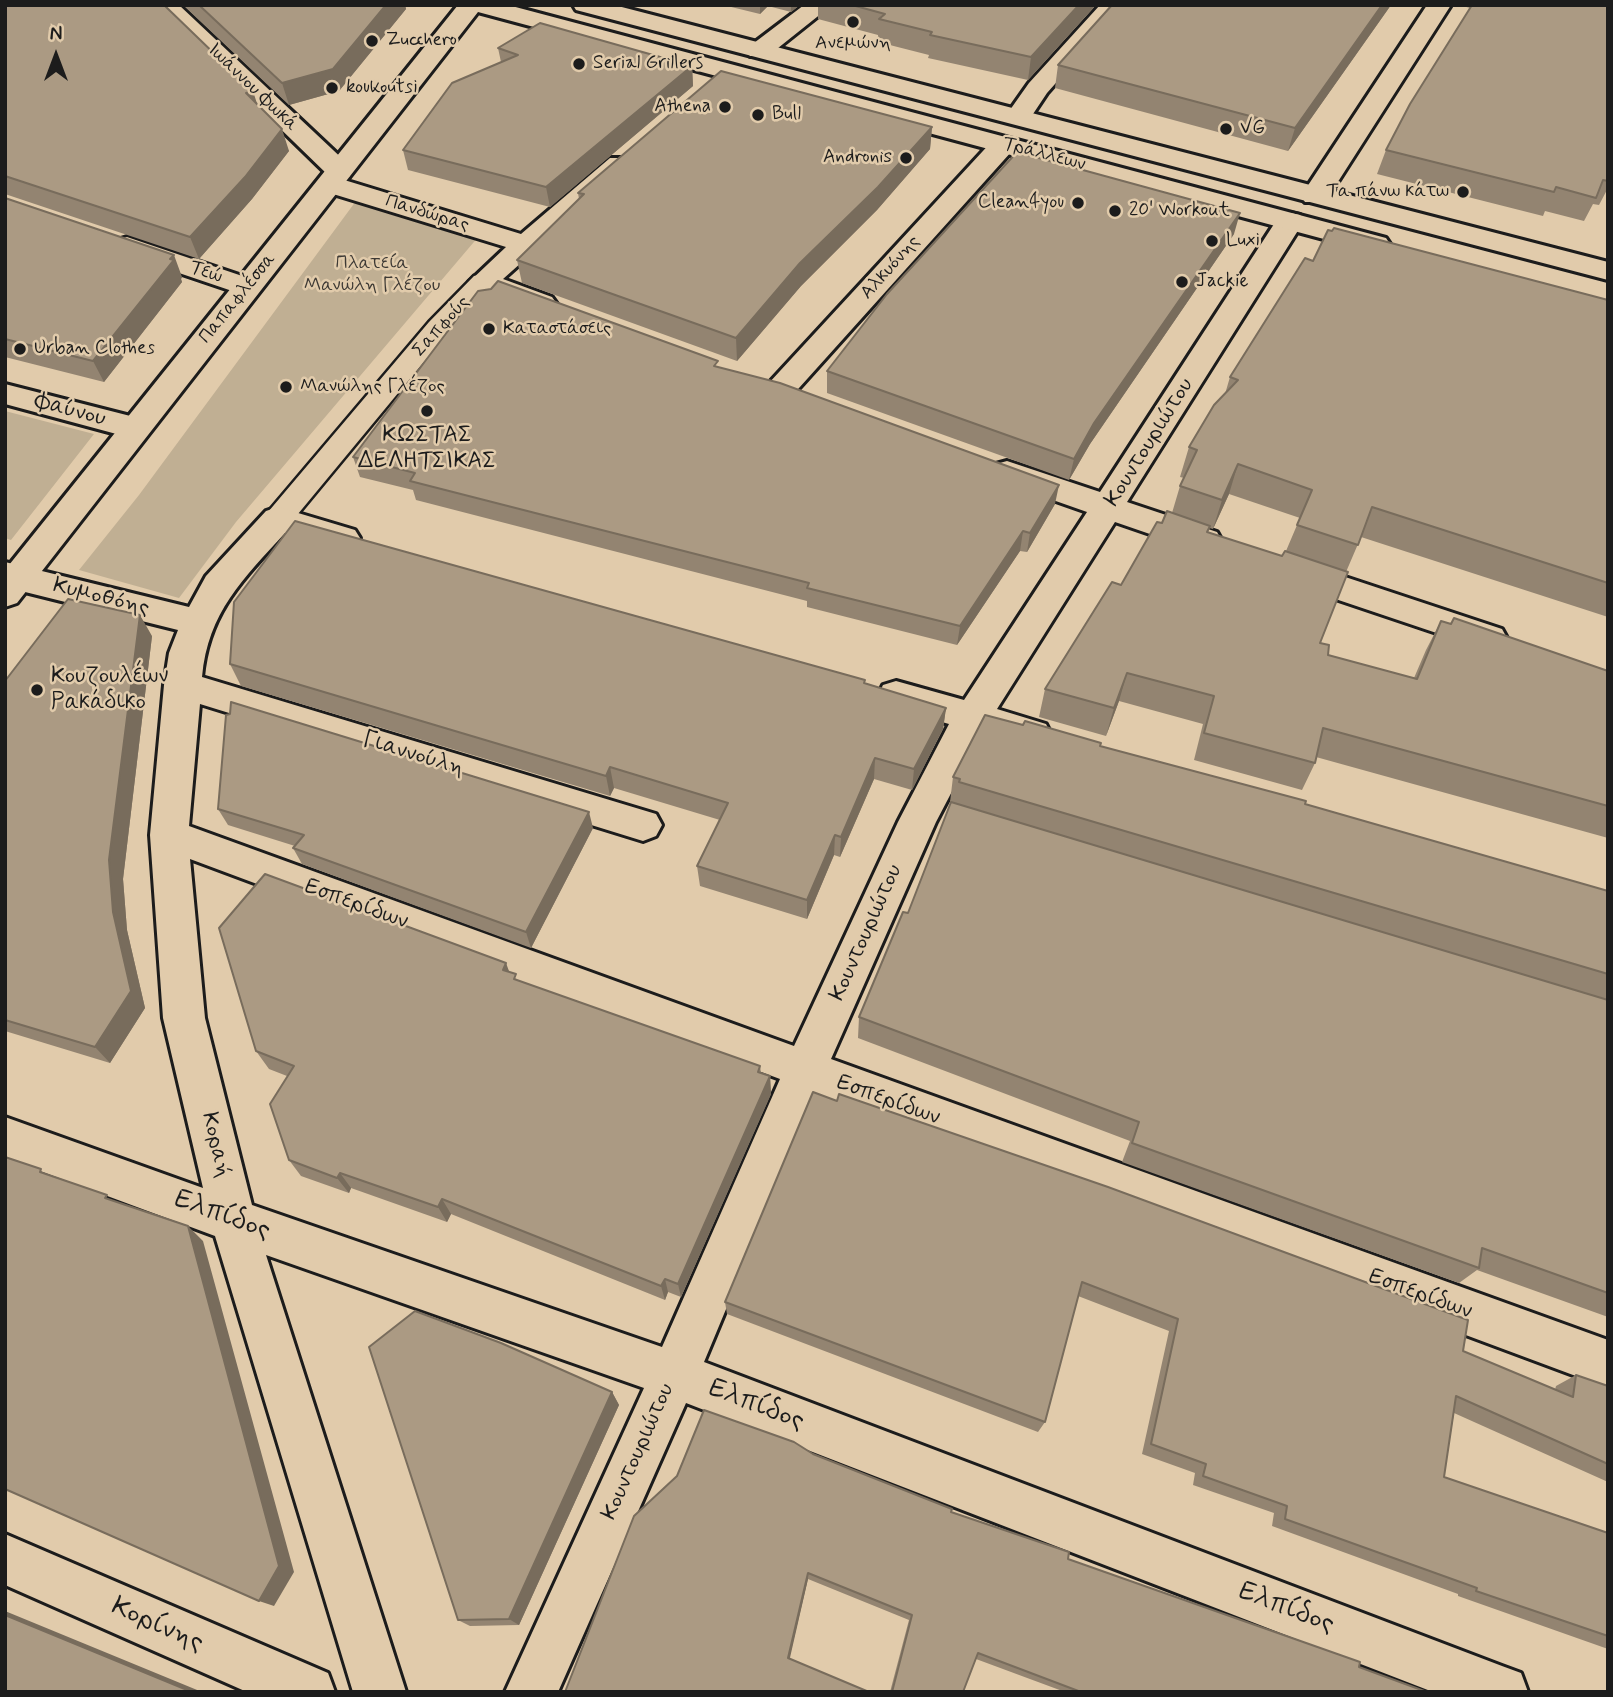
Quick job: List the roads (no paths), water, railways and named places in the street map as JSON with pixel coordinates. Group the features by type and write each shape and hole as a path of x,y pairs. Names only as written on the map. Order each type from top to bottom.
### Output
{"street":[{"name":"Ιωάννου Φωκά","path":"165,5 334,177"},
{"name":"Παπαφλέσσα","path":"10,581 471,5"},
{"name":"Τράλλεων","path":"479,5 1396,250"},
{"name":"Τράλλεων","path":"585,5 1608,271"},
{"path":"759,51 820,5"},
{"path":"1018,117 1038,88 1113,5"},
{"path":"1315,196 1439,5"},
{"path":"700,96 729,72"},
{"name":"Αλκυόνης","path":"779,391 1003,145"},
{"name":"Σαπφούς","path":"198,622 218,585 278,519 438,328 524,244 638,148"},
{"name":"Πανδώρας","path":"334,177 524,244"},
{"name":"Κουντουριώτου","path":"531,1692 674,1375 804,1070 923,808 971,716 1108,509 1290,221"},
{"name":"Τεώ","path":"107,239 247,287"},
{"path":"483,282 573,315"},
{"name":"Φαύνου","path":"5,394 135,428"},
{"path":"976,461 1108,509 1516,647"},
{"path":"278,519 371,546"},
{"name":"Κυμοθόης","path":"10,581 198,622"},
{"name":"Κοραή","path":"198,622 187,653 182,685 169,835 184,1018 233,1221 380,1692"},
{"name":"Γιαννούλη","path":"182,685 643,825"},
{"path":"865,686 1064,742"},
{"name":"Εσπερίδων","path":"169,835 1608,1364"},
{"name":"Ελπίδος","path":"5,1137 233,1221 674,1375 1502,1692"},
{"name":"Κορίνης","path":"5,1559 309,1692"}],"place":[{"name":"Ανεμώνη","path":"853,22"},
{"name":"Zucchero","path":"372,41"},
{"name":"Serial Grillers","path":"579,64"},
{"name":"koukoutsi","path":"332,88"},
{"name":"Athena","path":"725,107"},
{"name":"Bull","path":"758,115"},
{"name":"VG","path":"1226,129"},
{"name":"Andronis","path":"906,158"},
{"name":"Τα πάνω κάτω","path":"1463,192"},
{"name":"Clean4you","path":"1078,203"},
{"name":"20' Workout","path":"1115,211"},
{"name":"Luxi","path":"1212,241"},
{"name":"Jackie","path":"1182,282"},
{"name":"Καταστάσεις","path":"489,329"},
{"name":"Urban Clothes","path":"20,349"},
{"name":"Μανώλης Γλέζος","path":"286,387"},
{"name":"ΚΩΣΤΑΣ ΔΕΛΗΤΣΙΚΑΣ","path":"427,411"},
{"name":"Κουζουλέων Ρακάδικο","path":"37,690"}],"park label":[{"name":"Πλατεία Μανώλη Γλέζου","path":"372,275"}]}
